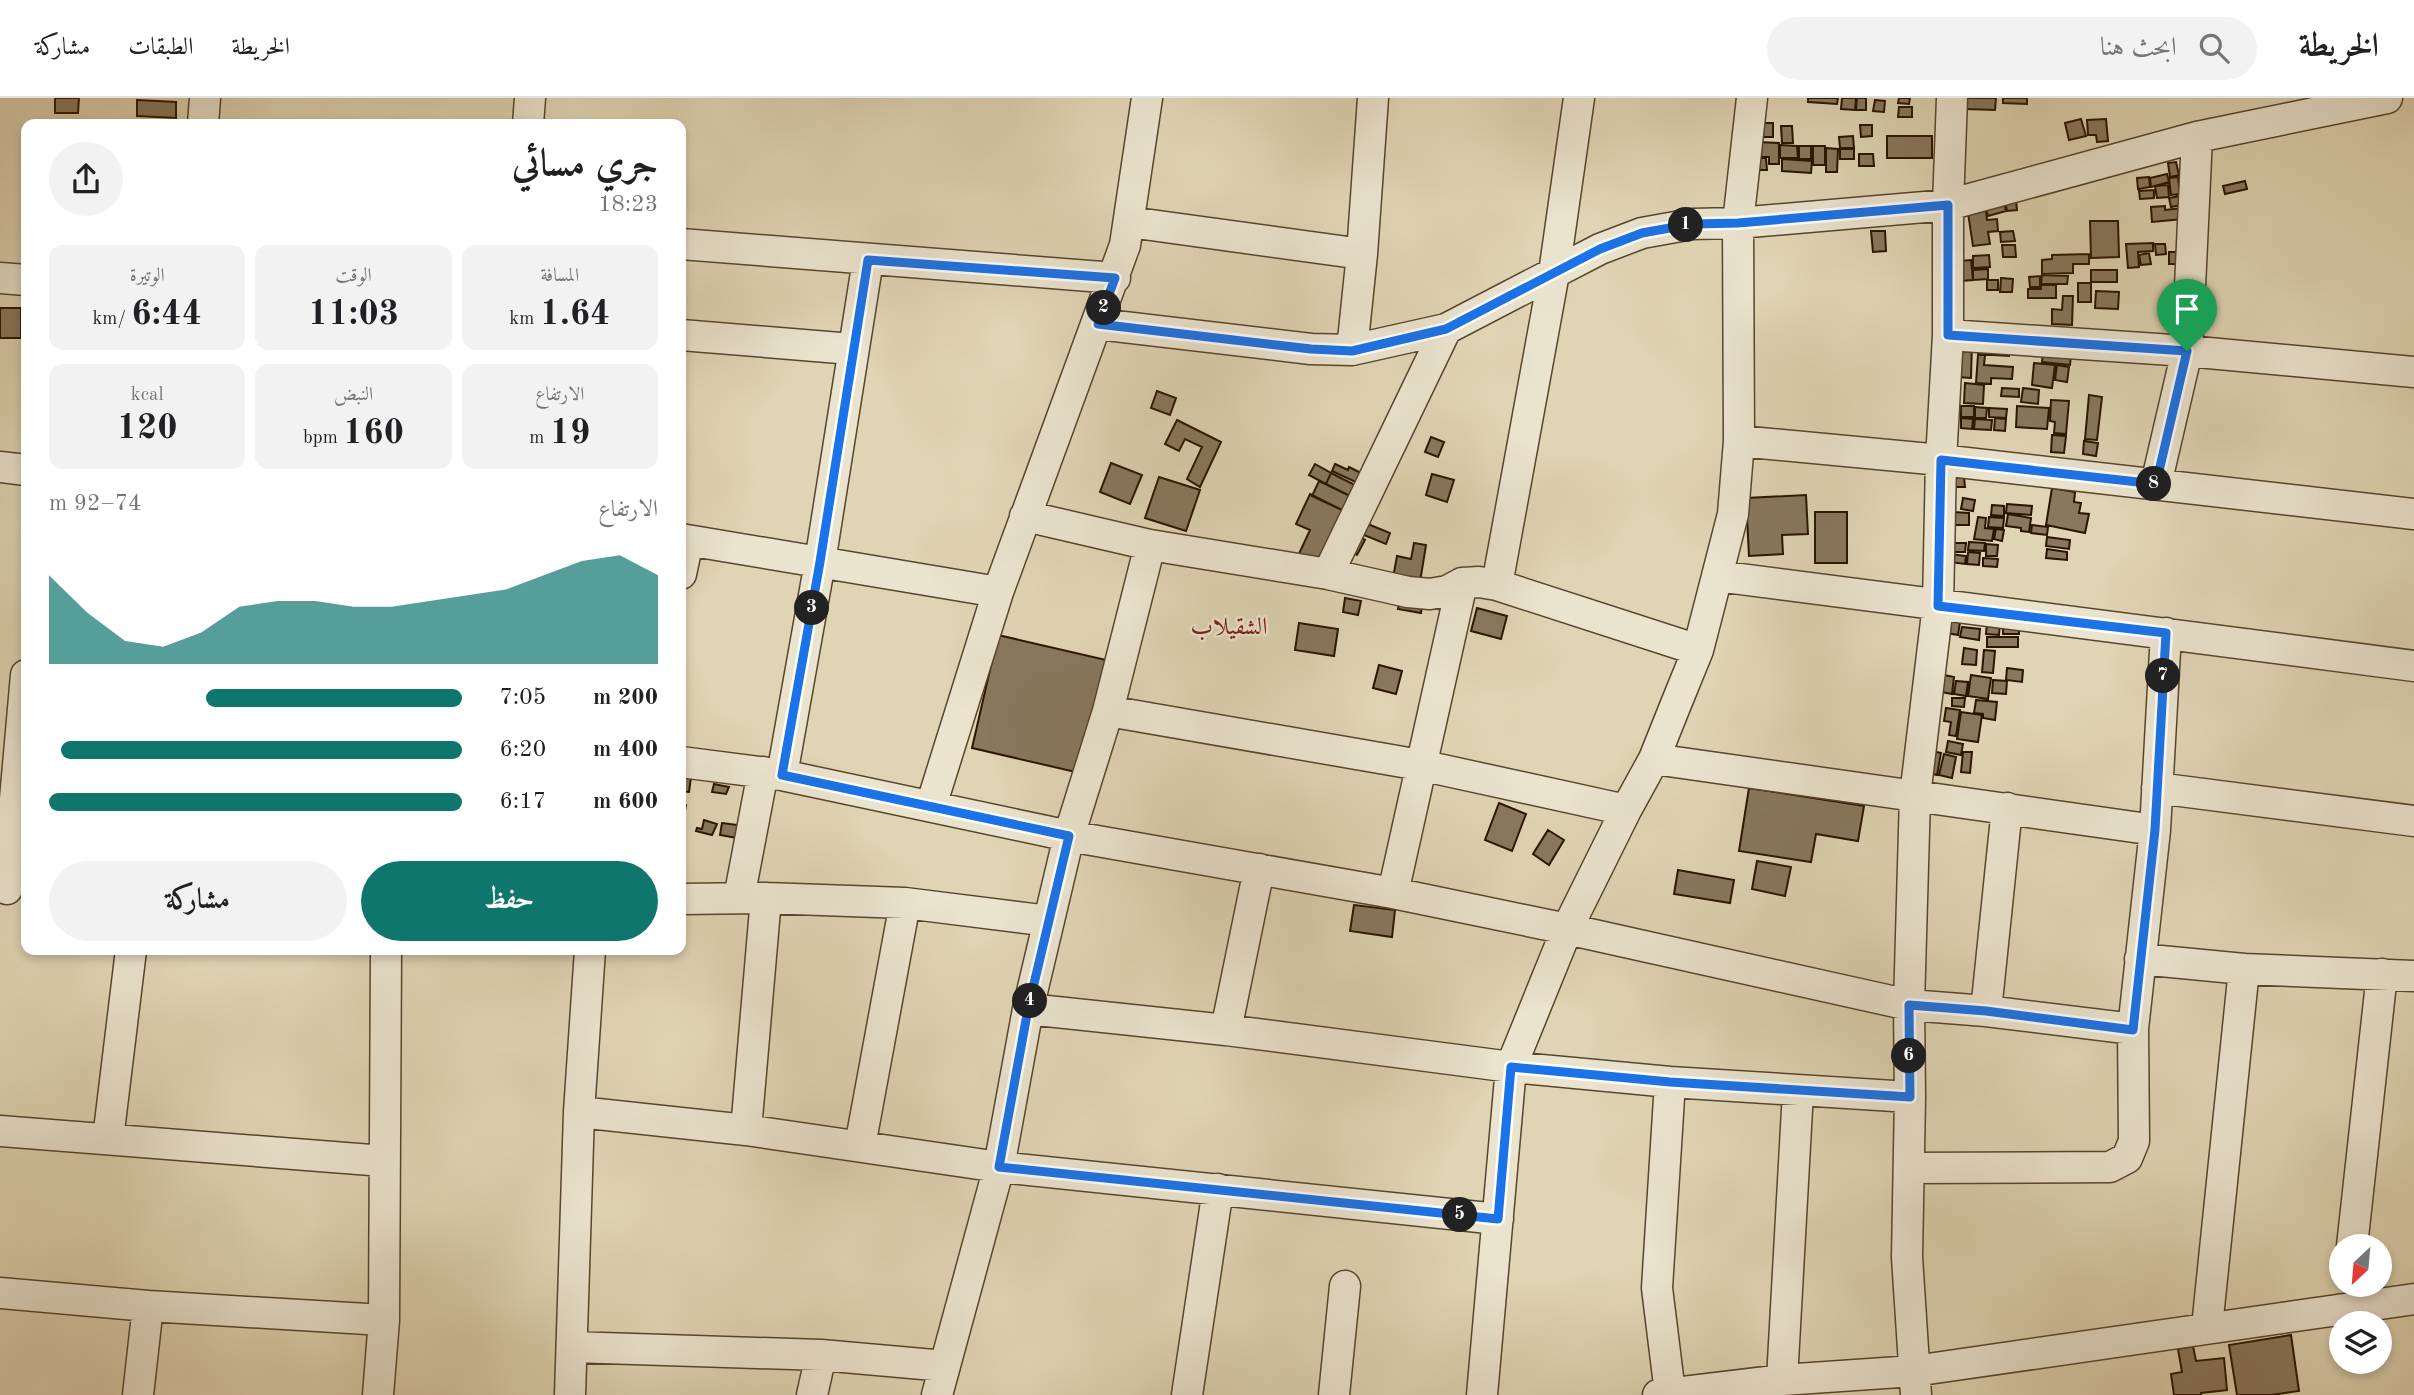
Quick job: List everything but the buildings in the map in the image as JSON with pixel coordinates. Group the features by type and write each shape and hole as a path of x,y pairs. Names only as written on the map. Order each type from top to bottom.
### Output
{"street":[{"path":"203,119 205,98"},
{"path":"528,119 530,98"},
{"path":"931,806 998,592 1115,278 1125,245 1147,98"},
{"path":"1352,351 1374,98"},
{"path":"1497,584 1554,273 1579,98"},
{"path":"1482,1395 1511,1067 1567,929 1654,759 1698,650 1733,514 1739,441 1738,223 1752,98"},
{"path":"1915,1383 1908,1257 1909,1005 1915,796 1938,606 1941,460 1948,335 1948,205 1952,98"},
{"path":"1098,324 1311,349 1352,351 1446,329 1600,249 1642,233 1692,224 1738,223 1948,205 2197,137 2387,98"},
{"path":"2156,484 2187,351 2197,137"},
{"path":"1129,222 1362,254"},
{"path":"686,244 1115,278"},
{"path":"746,1130 752,898 773,773 820,562 868,260"},
{"path":"0,278 21,280"},
{"path":"1328,574 1446,329"},
{"path":"686,335 852,349"},
{"path":"1948,335 2187,351 2414,372"},
{"path":"1739,441 1941,460 2414,514"},
{"path":"0,467 21,469"},
{"path":"1025,516 1150,545 1328,574 1408,592 1430,594 1447,591 1462,583 1497,584 1698,650"},
{"path":"686,540 998,592"},
{"path":"937,1395 999,1167 1028,1009 1069,836 1108,711 1150,545"},
{"path":"1717,576 2414,666"},
{"path":"1393,893 1462,583"},
{"path":"1910,1168 2110,1167 2127,1158 2134,1141 2133,1030 2155,830 2166,633"},
{"path":"0,670 21,674"},
{"path":"1108,711 1420,765 1626,810"},
{"path":"11,889 21,746"},
{"path":"1654,759 2155,830"},
{"path":"686,763 773,773 1069,836 1393,893 1909,1005 1986,1011 2133,1030"},
{"path":"2157,788 2414,821"},
{"path":"1986,1011 2007,808"},
{"path":"1226,1030 1259,869"},
{"path":"686,899 905,902 1049,921"},
{"path":"860,1146 905,902"},
{"path":"108,1139 130,955"},
{"path":"378,1395 384,1320 386,955"},
{"path":"570,1395 579,1112 590,955"},
{"path":"2140,959 2244,970 2414,976"},
{"path":"2207,1327 2244,970"},
{"path":"2353,1234 2382,974"},
{"path":"1028,1009 1226,1030 1511,1067 1670,1082 1910,1097"},
{"path":"1670,1082 1657,1288 1664,1394 1718,1391 1782,1380 1915,1383 2207,1327 2346,1297 2414,1299"},
{"path":"1782,1380 1798,1091"},
{"path":"579,1112 746,1130 999,1167 1498,1219"},
{"path":"0,1131 384,1161"},
{"path":"1187,1395 1218,1189"},
{"path":"1334,1395 1345,1286"},
{"path":"0,1293 148,1306 384,1320"},
{"path":"138,1395 148,1306"},
{"path":"572,1347 821,1355 945,1366"},
{"path":"812,1395 821,1355"}],"district":[{"name":"الشقيلاب","path":"1229,628"}],"route":[{"path":"1948,205 1948,335 2187,351 2156,484 1941,460 1938,606 2166,633 2155,830 2133,1030 1986,1011 1909,1005 1910,1097 1670,1082 1511,1067 1498,1219 999,1167 1028,1009 1069,836 782,775 820,562 868,260 1115,278 1098,324 1311,349 1352,351 1446,329 1600,249 1642,233 1692,224 1738,223 1948,205"}]}
